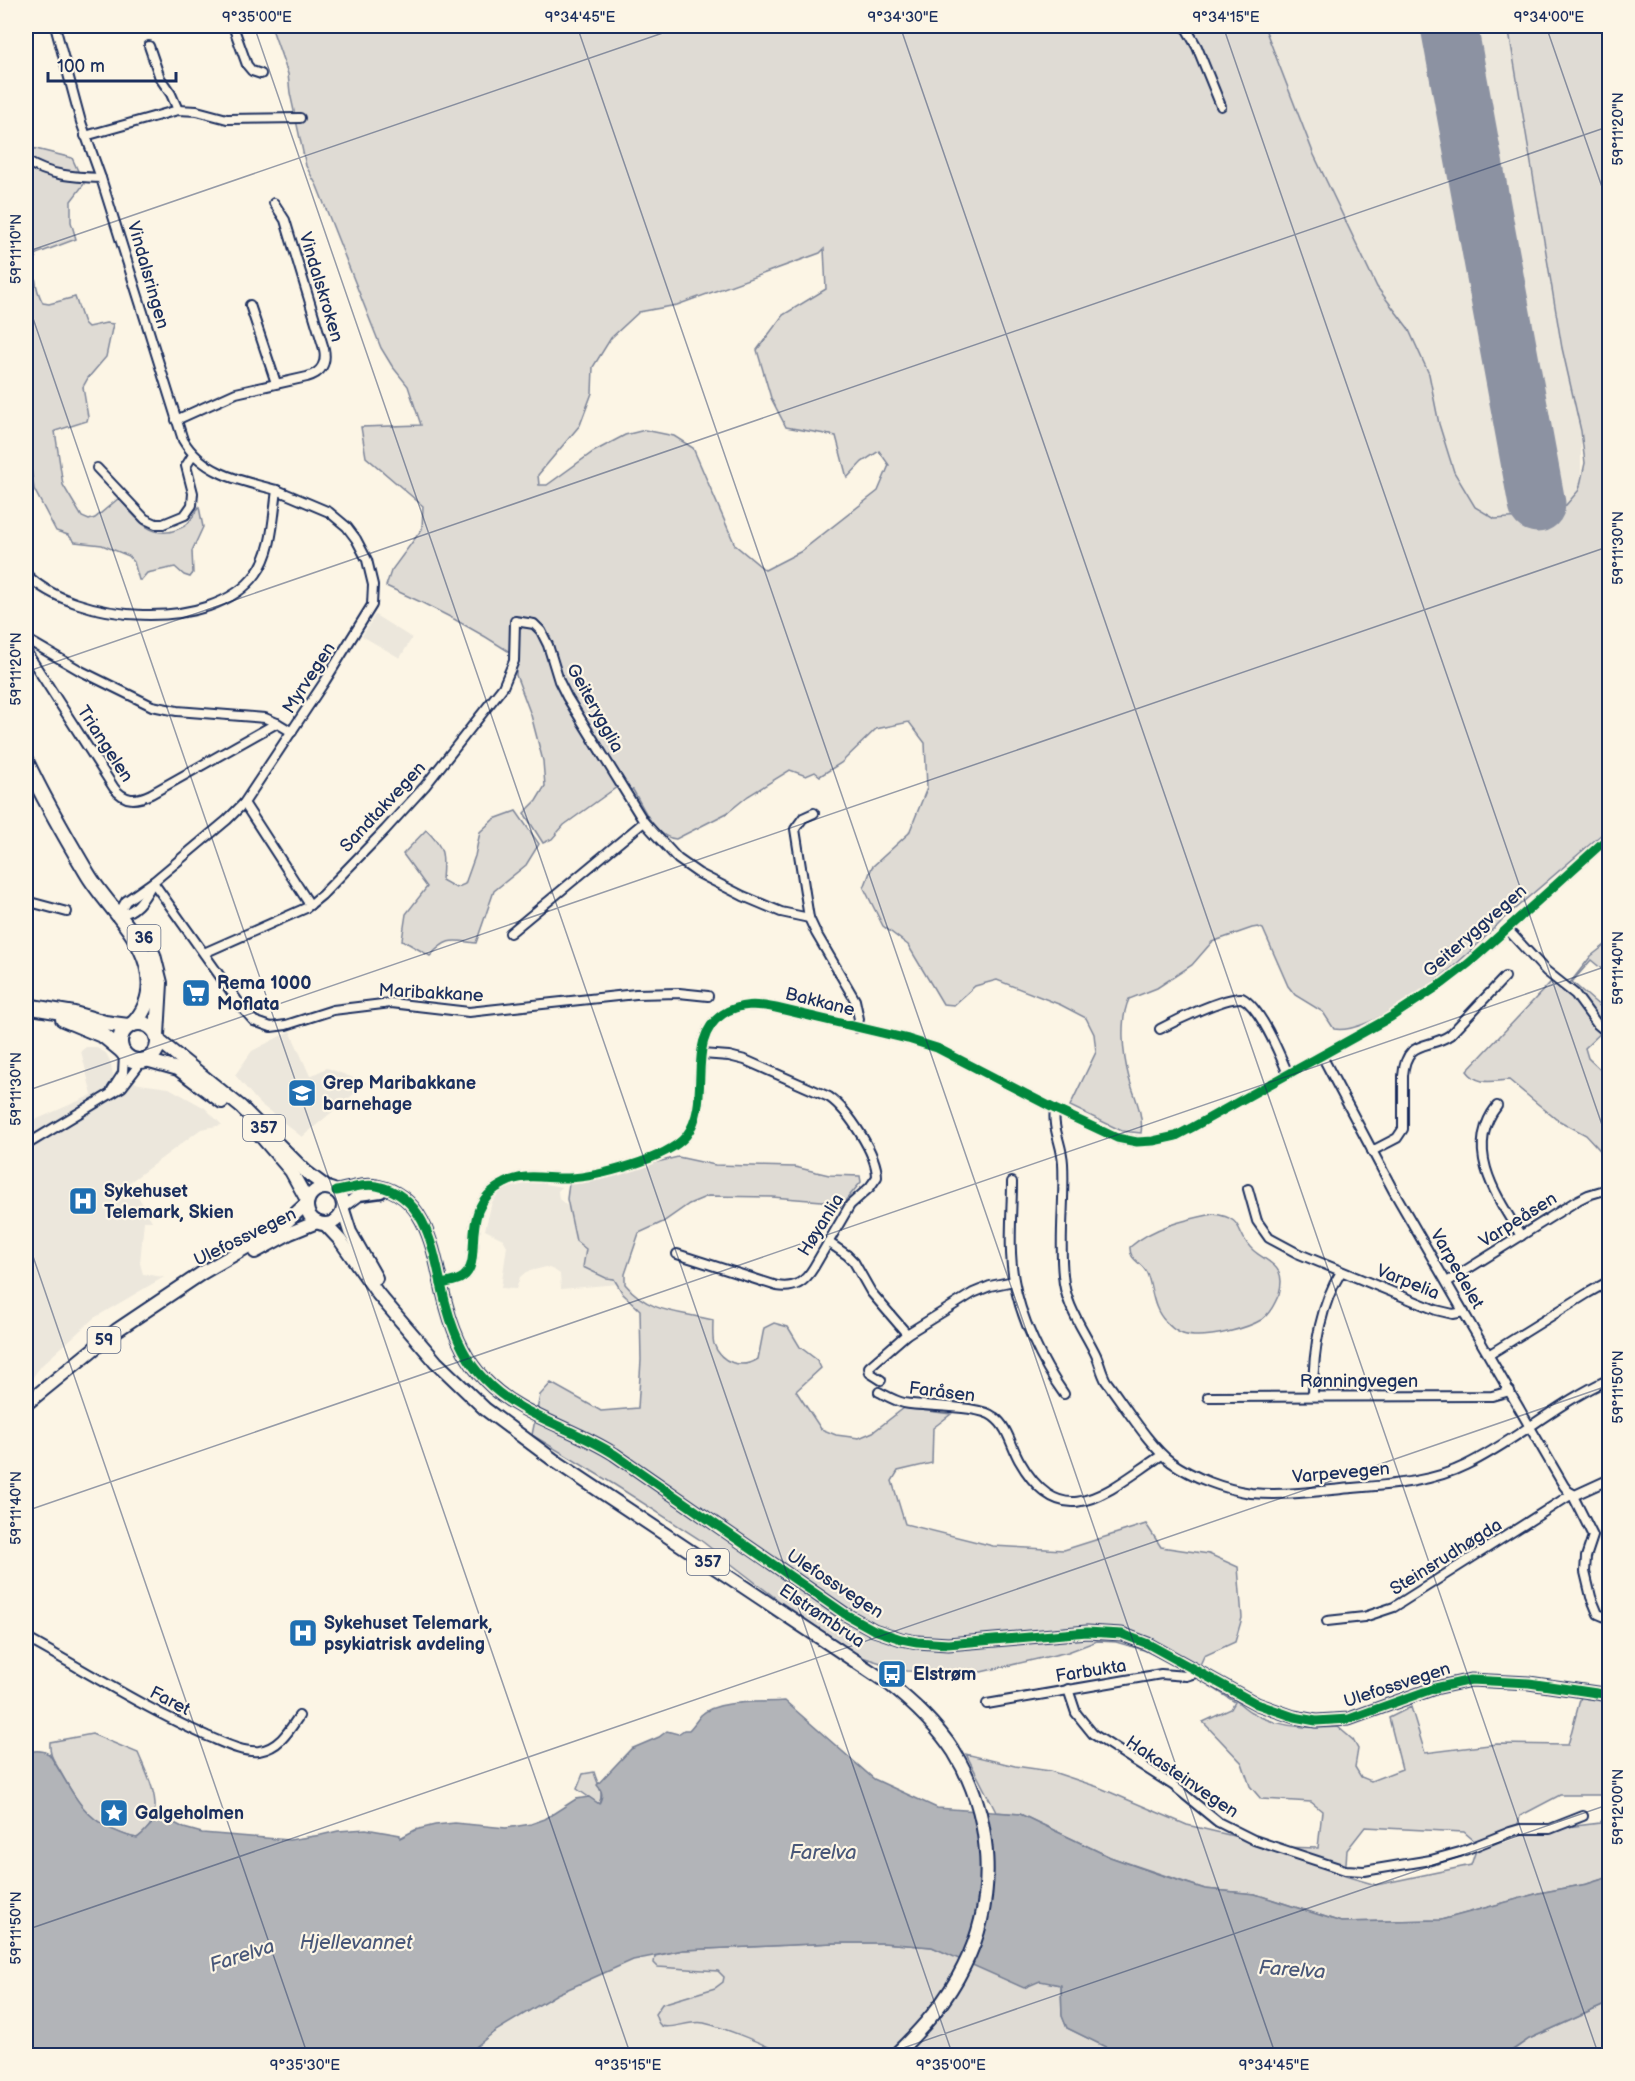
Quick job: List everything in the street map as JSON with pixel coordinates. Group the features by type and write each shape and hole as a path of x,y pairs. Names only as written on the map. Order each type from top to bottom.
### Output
{"highway":[{"name":"36","path":"26,761 58,824 87,873 123,911 148,945 159,974 160,992 156,1050 144,1060"},
{"name":"36","path":"123,911 148,968 150,981 145,1009 121,1035 123,1052"},
{"path":"28,1006 74,1014 111,1024 146,1024 157,1037"},
{"path":"28,1006 97,1032 113,1041 132,1060 144,1060"}],"main road":[{"name":"357","path":"157,1037 242,1107 306,1172 342,1198 343,1208"},
{"name":"357","path":"144,1060 178,1069 212,1093 253,1127 286,1164 307,1202 308,1213 321,1223"},
{"path":"307,1202 316,1190 331,1189"},
{"name":"Ulefossvegen","path":"26,1404 117,1330 202,1273 280,1228 307,1202"},
{"path":"321,1223 336,1221 343,1208"},
{"name":"Elstrømbrua","path":"343,1208 350,1232 396,1313"},
{"name":"Ulefossvegen","path":"189,1283 290,1233 321,1223"},
{"name":"Elstrømbrua","path":"321,1223 340,1240 378,1294 452,1379 485,1409 565,1468 879,1676 918,1708 938,1731 960,1763 973,1793 984,1834 987,1866 984,1901 972,1950 958,1977 935,2012 894,2055"}],"street":[{"name":"Vindalsringen","path":"55,26 85,136 109,197 183,441 193,455 214,471 277,490"},
{"path":"233,26 247,65 252,71 261,74"},
{"path":"1185,26 1197,47 1221,106"},
{"path":"150,46 160,78 178,110"},
{"path":"85,136 178,110 197,111 236,119 300,118"},
{"path":"26,162 59,175 101,178"},
{"name":"Vindalskroken","path":"176,420 236,393 316,374 322,368 326,355 288,229 274,203"},
{"path":"250,304 276,383"},
{"path":"97,468 145,519 163,524 185,515 192,505 193,493 186,466 193,455"},
{"path":"26,574 39,585 59,596 88,607 115,612 156,614 190,610 212,604 226,598 248,583 262,564 270,535 277,490"},
{"name":"Myrvegen","path":"123,911 144,897 153,882 244,803 369,612 373,601 373,585 362,550 351,533 338,518 316,505 277,490"},
{"name":"Geiterygglia","path":"515,621 534,624 541,631 562,689 644,822 664,846 687,867 753,900 781,912 809,918"},
{"name":"Sandtakvegen","path":"204,952 290,916 310,905 425,786 497,697 508,679 514,661 515,621"},
{"name":"Triangelen","path":"26,639 81,671 152,706 177,711 259,717 277,723 292,732"},
{"name":"Triangelen","path":"26,651 114,788 127,799 138,799 151,794 277,723"},
{"path":"244,803 310,905"},
{"path":"814,813 803,818 795,829 809,918 855,1000 859,1019 857,1028"},
{"path":"510,933 644,822"},
{"name":"Geiteryggvegen","path":"1322,1056 1443,983 1469,963 1610,836"},
{"name":"Maribakkane","path":"153,882 249,1016 259,1024 271,1027 286,1025 333,1010 377,1004 412,1004 476,1012 636,994 679,993 708,996"},
{"path":"26,902 67,912"},
{"path":"1507,929 1546,971 1575,994 1597,1024 1610,1035"},
{"path":"1372,1151 1397,1138 1403,1129 1404,1067 1408,1056 1424,1044 1442,1040 1450,1035 1505,977"},
{"path":"1160,1029 1232,999 1242,998 1251,1005 1266,1027 1288,1074"},
{"name":"Bakkane","path":"441,1284 457,1280 468,1271 472,1260 475,1218 482,1203 498,1186 522,1177 567,1178 592,1174 656,1157 679,1143 691,1128 698,1110 705,1034 714,1022 729,1011 746,1005 776,1008 937,1048 1055,1109 1117,1138 1137,1142 1176,1136 1322,1056"},
{"path":"108,1095 123,1073 123,1052"},
{"name":"Høyanlia","path":"677,1254 777,1286 788,1287 799,1284 808,1276 850,1205 870,1187 877,1177 875,1165 850,1117 830,1097 745,1060 702,1054"},
{"name":"Varpedelet","path":"1322,1056 1372,1151 1564,1486 1572,1494 1593,1536 1584,1564 1591,1597 1598,1614 1610,1619"},
{"path":"26,1145 122,1087 144,1060"},
{"path":"1497,1106 1488,1117 1484,1130 1485,1164 1491,1186 1521,1236"},
{"name":"Varpevegen","path":"1055,1109 1053,1126 1063,1164 1062,1266 1064,1285 1074,1316 1097,1358 1100,1371 1162,1455 1182,1470 1230,1489 1275,1494 1390,1484 1438,1476 1476,1460 1531,1428 1566,1401 1610,1379"},
{"path":"1012,1182 1014,1281 1036,1345 1050,1374 1064,1394"},
{"name":"Ulefossvegen","path":"331,1189 377,1186 393,1193 412,1206 424,1224 452,1325 466,1355 484,1379 506,1398 606,1448 832,1606 874,1630 917,1642 948,1644 1111,1632 1134,1637 1257,1704 1294,1717 1316,1721 1349,1719 1435,1688 1471,1680 1529,1683 1610,1695"},
{"name":"Varpelia","path":"1248,1189 1257,1221 1269,1238 1341,1272 1436,1310 1453,1314 1464,1312"},
{"name":"Varpeåsen","path":"1447,1282 1588,1195 1608,1189"},
{"path":"343,1208 359,1195 369,1192 393,1193"},
{"path":"828,1242 854,1262 872,1292 907,1334"},
{"path":"1313,1396 1314,1364 1321,1325 1327,1299 1341,1272"},
{"path":"881,1380 870,1373 869,1367 907,1334 982,1289 1014,1281"},
{"path":"1490,1354 1588,1293 1604,1284 1610,1285"},
{"name":"Rønningvegen","path":"1208,1397 1492,1396 1504,1394 1510,1390"},
{"name":"Faråsen","path":"879,1392 903,1402 981,1411 995,1417 1007,1434 1027,1472 1047,1494 1064,1503 1080,1502 1100,1494 1162,1455"},
{"path":"1572,1494 1580,1494 1610,1479"},
{"name":"Steinsrudhøgda","path":"1327,1621 1364,1617 1394,1607 1572,1494"},
{"name":"Faret","path":"26,1638 163,1716 223,1743 248,1751 268,1749 280,1741 299,1716"},
{"name":"Farbukta","path":"987,1704 1161,1674 1191,1675 1199,1672"},
{"name":"Hakasteinvegen","path":"1068,1689 1076,1713 1094,1734 1174,1786 1218,1822 1254,1840 1345,1870 1364,1871 1431,1860 1460,1852 1509,1832 1520,1829 1550,1829 1583,1816"}],"shaded area":[{"path":"271,26 1264,26 1314,155 1377,287 1408,328 1429,374 1439,424 1454,472 1475,507 1495,519 1537,516 1566,505 1579,490 1585,463 1581,431 1562,348 1508,26 1609,26 1609,828 1502,920 1440,978 1384,1015 1348,1029 1334,1029 1323,1012 1295,995 1288,986 1263,929 1252,928 1212,942 1192,965 1157,988 1129,999 1124,1017 1124,1049 1129,1078 1140,1112 1141,1133 1122,1131 1070,1106 1096,1052 1094,1034 1086,1018 1061,1005 997,980 975,986 954,1005 943,1004 908,945 883,926 864,888 872,867 909,833 927,788 925,743 909,722 876,729 841,763 820,776 815,772 806,776 790,770 748,796 727,813 676,839 656,828 633,790 617,787 564,825 552,839 543,843 524,813 536,801 545,786 543,761 531,715 516,675 516,656 452,618 386,586 391,571 422,529 423,506 366,457 361,427 421,425 408,386 381,348 317,186 306,166 288,74","holes":["824,249 826,289 783,315 757,350 771,398 786,427 836,436 847,478 862,462 879,451 889,465 878,491 800,552 765,570 735,545 693,448 674,436 645,430 625,435 593,452 547,485 539,485 538,475 580,425 592,393 593,367 611,338 639,312 677,305 820,253"]},
{"path":"1224,26 1508,26 1562,348 1581,431 1581,499 1573,538 1462,530"},
{"path":"28,147 72,158 84,184 71,201 71,222 76,239 36,254 35,279 40,297 43,303 49,304 75,297 84,323 88,327 106,323 113,324 106,357 83,387 87,421 55,431 63,485 82,517 89,520 95,518 119,498 143,524 158,532 176,530 184,526 199,507 203,527 192,551 193,573 190,577 175,567 147,573 139,580 134,562 129,556 102,545 75,542 68,535 56,531 34,489 26,433 26,150"},
{"path":"375,615 412,638 400,658 362,636"},
{"path":"516,811 539,844 526,865 494,891 476,943 450,941 430,956 402,940 406,914 427,887 403,854 426,830 437,842 442,852 442,880 456,888 465,884 475,856 480,832 494,819"},
{"path":"1609,942 1609,975 1591,960 1572,982 1609,1014 1609,1027 1585,1048 1588,1058 1609,1078 1609,1160 1586,1135 1556,1119 1509,1080 1481,1081 1467,1071 1551,982 1566,988 1591,956"},
{"name":"Grep Maribakkane barnehage","path":"290,1031 310,1076 327,1068 367,1083 302,1137 259,1103 235,1075 252,1051"},
{"name":"Sykehuset Telemark, Skien","path":"86,1047 95,1047 106,1053 114,1079 117,1075 139,1084 169,1088 205,1108 222,1125 201,1129 130,1182 152,1221 144,1221 140,1263 143,1274 164,1277 94,1318 42,1365 26,1386 26,1124 92,1095 81,1051"},
{"path":"678,1157 715,1165 795,1167 829,1175 860,1176 861,1182 840,1207 833,1207 822,1201 772,1197 708,1196 689,1204 663,1222 639,1233 625,1274 625,1284 644,1301 655,1306 676,1313 713,1320 714,1344 717,1351 733,1363 745,1364 758,1359 764,1328 774,1323 788,1327 800,1347 817,1360 821,1368 796,1391 821,1429 836,1435 859,1438 873,1432 904,1408 951,1414 933,1428 932,1463 898,1471 892,1481 905,1524 993,1546 1064,1550 1146,1524 1161,1547 1209,1554 1238,1567 1242,1618 1235,1642 1204,1656 1200,1665 1238,1703 1261,1717 1294,1726 1338,1727 1353,1740 1358,1749 1355,1767 1361,1777 1371,1781 1402,1769 1389,1718 1411,1707 1425,1753 1497,1744 1568,1745 1581,1696 1609,1702 1609,1810 1603,1795 1560,1795 1520,1816 1516,1833 1600,1823 1609,1811 1609,1877 1587,1884 1539,1893 1441,1920 1341,1922 1255,1894 1205,1889 1110,1857 1020,1814 996,1812 966,1754 1015,1766 1050,1771 1098,1787 1187,1825 1280,1847 1318,1848 1322,1811 1311,1802 1261,1799 1250,1786 1242,1763 1203,1722 1231,1709 1235,1702 1187,1671 1144,1650 1116,1642 1097,1641 1068,1652 981,1672 906,1671 859,1656 778,1600 699,1539 532,1435 540,1395 551,1383 601,1411 638,1408 641,1360 640,1310 623,1294 614,1279 606,1278 583,1267 586,1249 576,1241 567,1199 569,1183","holes":["1365,1827 1464,1832 1478,1844 1471,1865 1376,1885 1345,1876 1347,1850"]},
{"path":"534,1182 562,1187 558,1191 559,1199 578,1215 618,1284 561,1289 560,1274 546,1267 526,1272 520,1277 516,1289 501,1288 507,1246 503,1239 485,1230 492,1202 499,1193 508,1188"},
{"path":"1213,1214 1224,1216 1236,1223 1248,1245 1277,1269 1281,1277 1280,1291 1270,1312 1255,1323 1219,1334 1186,1335 1172,1328 1162,1317 1156,1306 1146,1271 1132,1256 1130,1247 1159,1229"},
{"path":"92,1734 138,1753 148,1775 155,1809 153,1820 137,1838 111,1829 87,1812 75,1797 52,1758 50,1742"},
{"path":"594,1772 601,1792 599,1804 577,1789 583,1774"},
{"path":"883,1943 932,1947 978,1966 1061,1985 1062,2015 1067,2028 1114,2051 1117,2055 784,2055 712,2025 699,2022 666,2027 657,2021 655,2014 662,2004 715,1988 723,1982 724,1977 718,1971 658,1967 654,1963 655,1956 683,1950"},
{"path":"655,1956 654,1963 658,1967 718,1971 724,1976 723,1982 715,1988 681,1997 677,2026 687,2022 704,2023 784,2055 466,2056 494,2032 557,1994 633,1960"},
{"path":"1609,2003 1609,2055 1505,2056 1529,2039"}],"water":[{"path":"785,1701 874,1779 937,1808 1020,1814 1110,1857 1158,1874 1205,1889 1255,1894 1341,1922 1441,1920 1539,1893 1587,1884 1609,1877 1609,2003 1529,2039 1505,2055 1117,2055 1114,2051 1067,2028 1062,2016 1061,1985 1040,1981 1024,1988 932,1947 883,1943 833,1943 683,1950 633,1960 557,1994 494,2032 466,2055 26,2055 26,1753 37,1750 49,1754 75,1796 90,1815 111,1829 137,1838 155,1821 163,1817 184,1828 202,1833 289,1840 338,1831 366,1829 400,1835 400,1838 415,1830 435,1825 455,1823 506,1828 531,1824 545,1819 576,1799 589,1797 599,1804 602,1794 597,1785 631,1749 667,1731 678,1734 689,1730 701,1715 718,1706"}],"taxiway":[{"path":"1521,418 1515,437 1524,487 1531,494 1538,495 1547,489 1548,479 1529,458"}],"runway":[{"path":"1449,26 1537,504"}],"cycle path":[{"path":"441,1284 461,1279 469,1269 476,1219 481,1205 490,1193 505,1183 520,1178 581,1177 613,1170 664,1152 686,1136 694,1121 698,1105 704,1039 711,1025 729,1010 755,1005 776,1008 908,1039 937,1048 1117,1138 1137,1142 1153,1141 1176,1136 1193,1127 1391,1017 1443,983 1469,963 1610,836"},
{"path":"336,1191 372,1185 396,1193 410,1204 428,1235 450,1318 461,1346 478,1372 499,1392 530,1412 614,1454 845,1614 874,1630 901,1639 948,1644 1087,1632 1122,1634 1148,1644 1257,1704 1294,1717 1316,1721 1349,1719 1435,1688 1471,1680 1529,1683 1610,1695"}],"place":[{"name":"Rema 1000 Moflata","path":"196,993"},
{"name":"Grep Maribakkane barnehage","path":"302,1093"},
{"name":"Sykehuset Telemark, Skien","path":"83,1201"},
{"name":"Sykehuset Telemark, psykiatrisk avdeling","path":"303,1633"},
{"name":"Elstrøm","path":"892,1674"},
{"name":"Galgeholmen","path":"114,1813"}],"water label":[{"name":"Farelva","path":"823,1853"},
{"name":"Hjellevannet","path":"356,1943"},
{"name":"Farelva","path":"242,1956"},
{"name":"Farelva","path":"1292,1970"}]}
